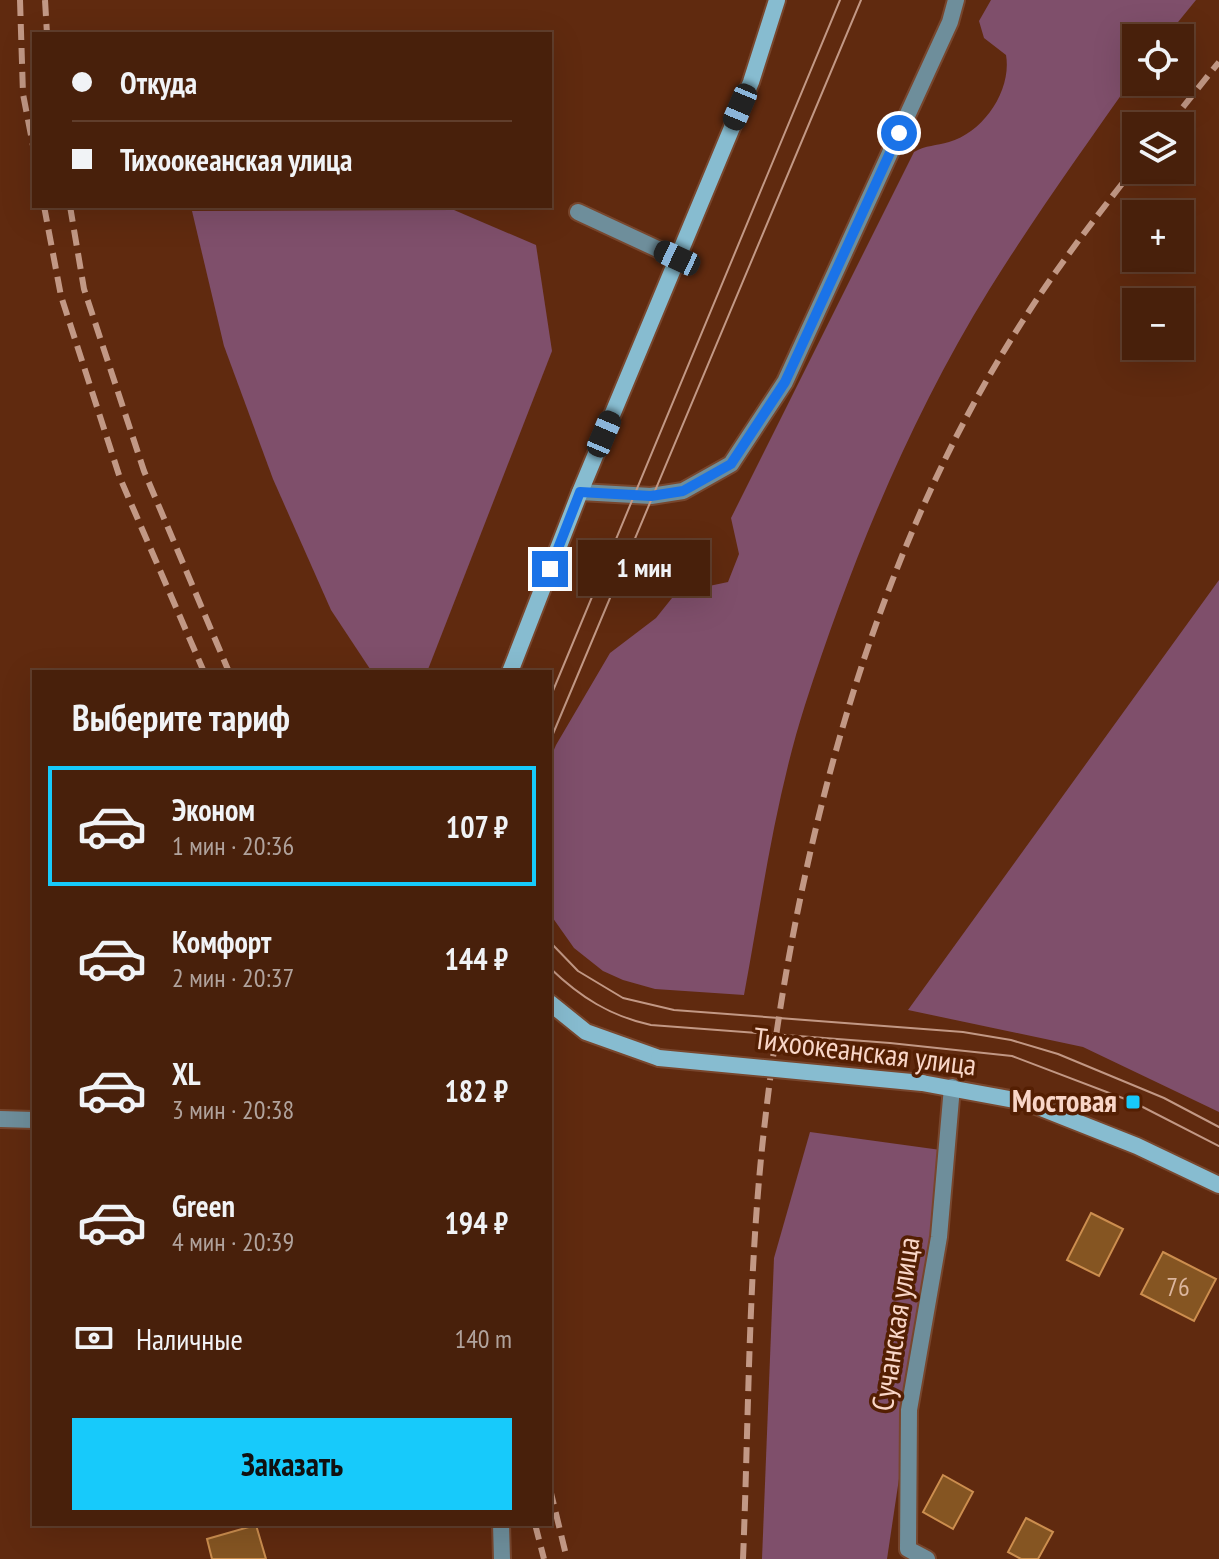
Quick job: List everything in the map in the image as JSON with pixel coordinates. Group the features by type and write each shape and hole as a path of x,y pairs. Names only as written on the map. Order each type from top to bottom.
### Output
{"main road":[{"path":"511,670 580,492 751,82 777,0"},
{"name":"Тихоокеанская улица","path":"552,1005 586,1032 659,1058 922,1083 1026,1102 1137,1146 1219,1185"}],"street":[{"path":"580,492 651,496 683,491 731,464 785,382 950,22 956,0"},
{"path":"578,212 677,258"},
{"name":"Сучанская улица","path":"927,1559 907,1554 909,1410 939,1237 952,1087"},
{"path":"0,1119 32,1120"},
{"path":"501,1526 502,1559"}],"shaded area":[{"path":"991,0 1196,0 1176,24 1122,24 1122,94 989,290 908,440 842,598 805,705 785,776 744,995 655,989 623,980 603,971 574,948 552,917 552,754 610,653 656,618 676,593 728,582 739,554 731,518 914,152 962,137 984,119 1000,95 1005,82 1006,55 984,38 979,21"},
{"path":"454,210 536,245 552,351 428,670 371,670 331,610 273,479 224,346 192,211"},
{"path":"1219,580 1219,1112 1083,1047 908,1010"},
{"path":"810,1132 948,1151 887,1559 762,1559 774,1258"}],"building":[{"path":"1091,1213 1123,1229 1099,1276 1067,1260"},
{"path":"1163,1252 1216,1279 1194,1321 1141,1294"},
{"path":"943,1475 973,1492 953,1529 923,1512"},
{"path":"1026,1518 1053,1532 1038,1559 1021,1559 1008,1552"},
{"path":"256,1526 266,1559 212,1559 207,1539"}],"tram line":[{"path":"552,693 840,0"},
{"path":"552,736 861,0"},
{"path":"552,944 578,971 623,998 674,1010 963,1032 1011,1040 1058,1054 1164,1098 1219,1127"},
{"path":"552,970 596,1004 651,1025 890,1043 1012,1056 1133,1102 1219,1146"}],"railway":[{"path":"20,0 23,94 32,141"},
{"path":"45,0 47,32"},
{"path":"1179,112 1219,62"},
{"path":"743,1559 752,1285 759,1176 779,1018 797,914 820,810 849,706 883,605 923,507 969,412 1022,322 1077,242 1122,184"},
{"path":"44,208 61,296 120,478 203,670"},
{"path":"70,208 84,289 144,471 228,670"},
{"path":"552,1497 567,1559"},
{"path":"536,1526 544,1559"}],"place":[{"name":"Мостовая","path":"1133,1102"}],"route":[{"path":"550,569 580,492 651,496 683,491 731,464 785,382 899,133"}]}
